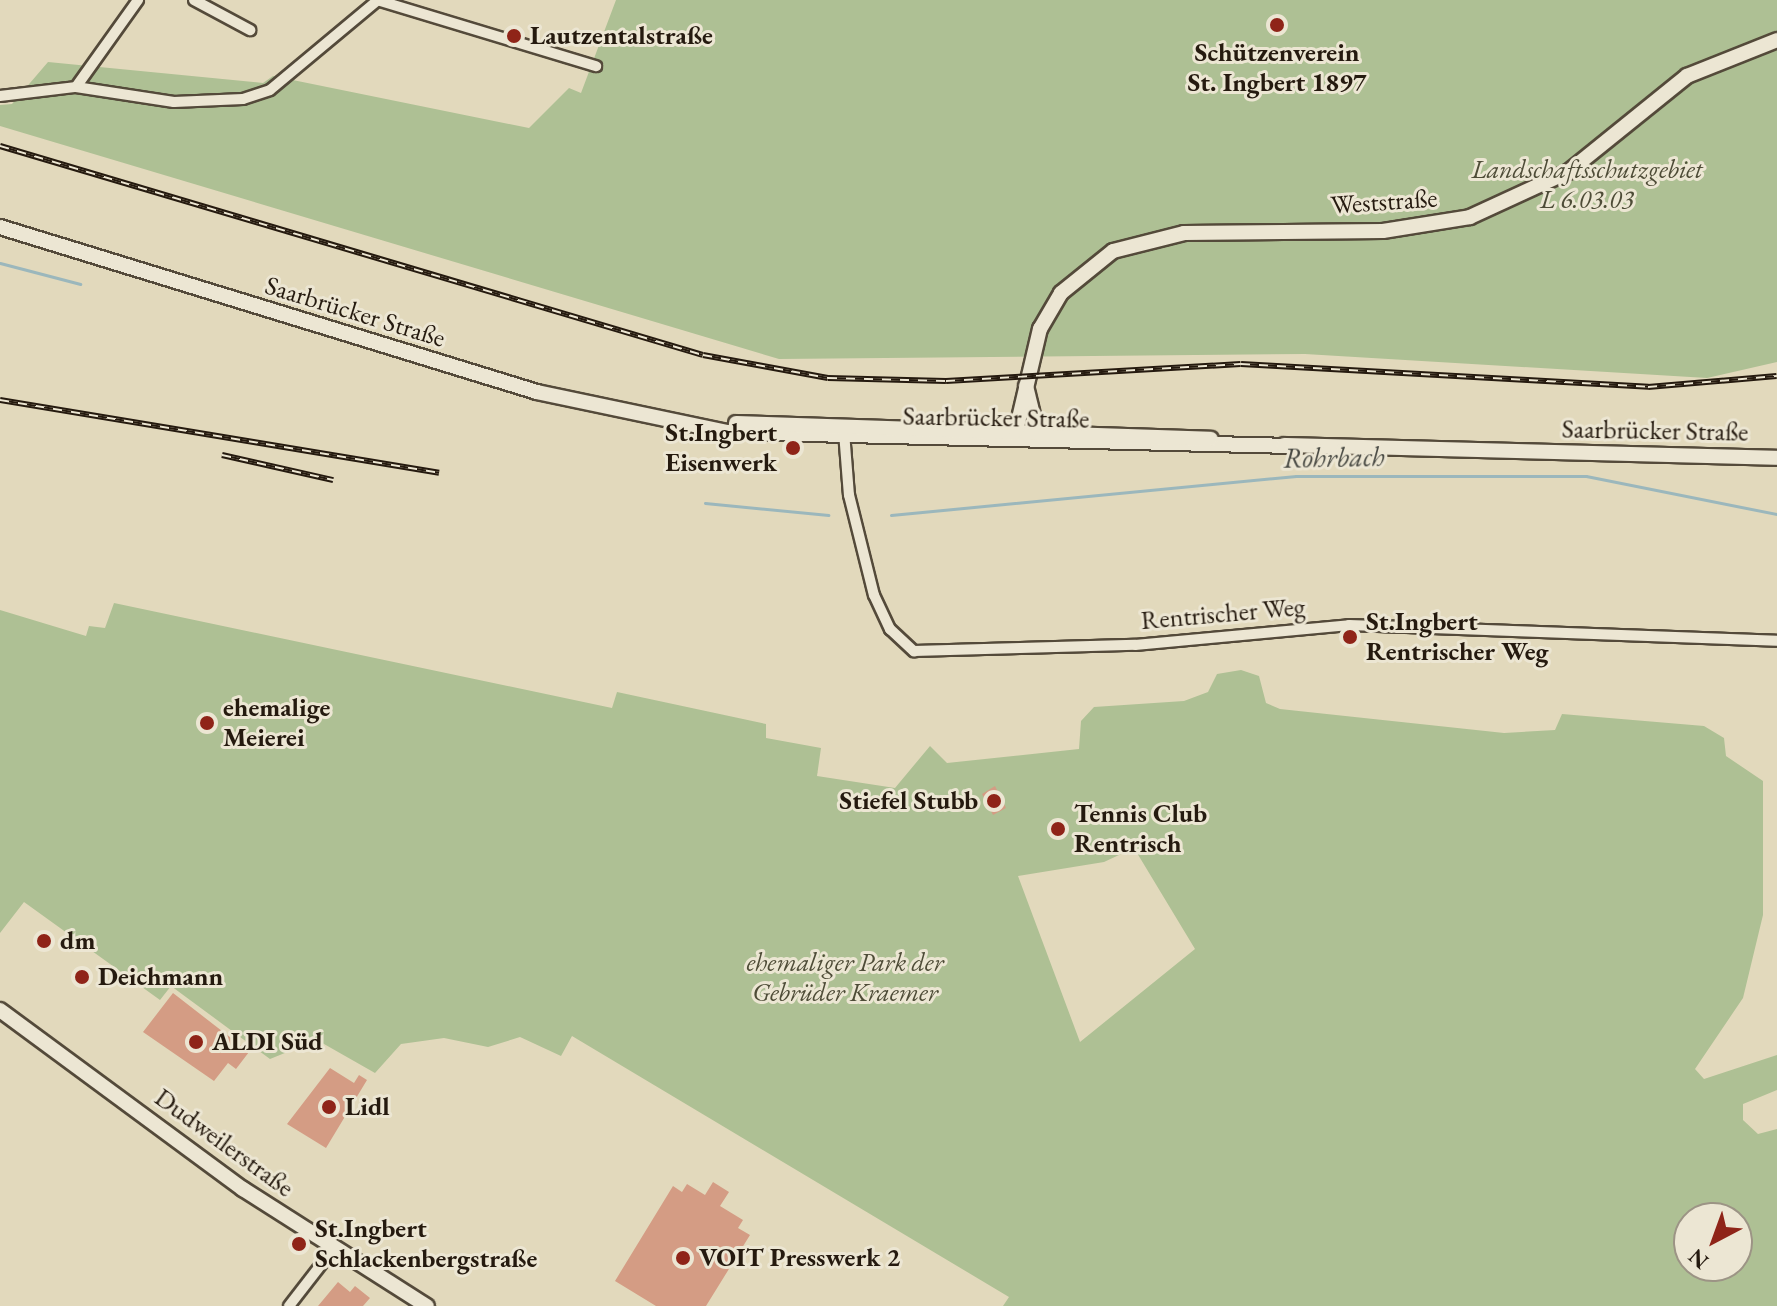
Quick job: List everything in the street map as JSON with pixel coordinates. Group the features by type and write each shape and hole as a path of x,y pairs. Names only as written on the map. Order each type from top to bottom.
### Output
{"main road":[{"name":"Weststraße","path":"1016,431 1026,386 1050,310 1113,251 1184,233 1383,231 1470,217 1568,172 1687,76 1777,40"},
{"name":"Saarbrücker Straße","path":"0,227 537,392 700,424 844,434 1777,458"},
{"path":"1016,431 1033,437 1026,386"},
{"name":"Saarbrücker Straße","path":"844,434 1016,431"},
{"name":"Dudweilerstraße","path":"0,1010 334,1248 427,1306"}],"street":[{"path":"76,87 138,0"},
{"path":"194,0 250,30"},
{"path":"0,96 76,87 207,103 259,95 291,74 378,0 596,66"},
{"name":"Rentrischer Weg","path":"844,434 874,595 890,629 914,651 1135,645 1359,625 1777,641"},
{"path":"289,1306 334,1248"}],"green space":[{"name":"Landschaftsschutzgebiet L 6.03.03","path":"616,0 1777,0 1777,362 1707,378 1305,354 779,359 0,126 0,105 12,104 48,62 263,83 273,76 529,128 569,88 581,93"},
{"name":"ehemaliger Park der Gebrüder Kraemer","path":"114,603 612,708 617,692 766,724 766,738 821,748 817,776 895,788 930,746 947,763 1079,749 1081,721 1094,707 1184,701 1208,692 1217,674 1241,670 1259,676 1266,703 1280,709 1504,733 1555,730 1562,714 1704,726 1724,738 1726,756 1763,781 1763,915 1743,998 1695,1069 1704,1079 1777,1055 1777,1090 1743,1104 1743,1120 1758,1134 1777,1129 1777,1306 1003,1306 1009,1297 572,1036 561,1056 520,1037 488,1047 444,1038 401,1044 375,1073 317,1040 270,1059 171,986 160,1000 24,902 0,933 0,610 86,636 89,626 105,628","holes":["1134,848 1195,949 1080,1042 1018,876 1104,862"]}],"building":[{"name":"Stiefel Stubb","path":"995,786 1006,808 993,815 982,794"},
{"name":"ALDI Süd","path":"173,993 249,1052 236,1069 228,1063 214,1081 143,1032"},
{"name":"Lidl","path":"330,1068 354,1083 359,1075 367,1080 326,1148 287,1124"},
{"name":"VOIT Presswerk 2","path":"713,1182 729,1192 720,1206 743,1220 738,1228 750,1235 706,1306 656,1306 615,1281 673,1186 682,1192 687,1184 705,1195"},
{"path":"338,1282 350,1292 355,1286 370,1298 363,1306 318,1306"}],"waterway":[{"name":"Rohrbach","path":"0,263 80,284"},
{"name":"Rohrbach","path":"891,515 1296,476 1586,476 1777,514"},
{"name":"Rohrbach","path":"705,503 828,515"}],"railway":[{"path":"0,146 703,355 828,378 946,381 1241,364 1648,387 1777,376"},
{"path":"0,400 439,473"},
{"path":"222,455 333,480"}],"place":[{"name":"Schützenverein St. Ingbert 1897","path":"1277,25"},
{"name":"Lautzentalstraße","path":"514,36"},
{"name":"St.Ingbert Eisenwerk","path":"793,448"},
{"name":"St.Ingbert Rentrischer Weg","path":"1350,637"},
{"name":"ehemalige Meierei","path":"207,723"},
{"name":"Stiefel Stubb","path":"994,801"},
{"name":"Tennis Club Rentrisch","path":"1058,829"},
{"name":"dm","path":"44,941"},
{"name":"Deichmann","path":"82,977"},
{"name":"ALDI Süd","path":"196,1042"},
{"name":"Lidl","path":"329,1107"},
{"name":"St.Ingbert Schlackenbergstraße","path":"299,1244"},
{"name":"VOIT Presswerk 2","path":"683,1258"}]}
